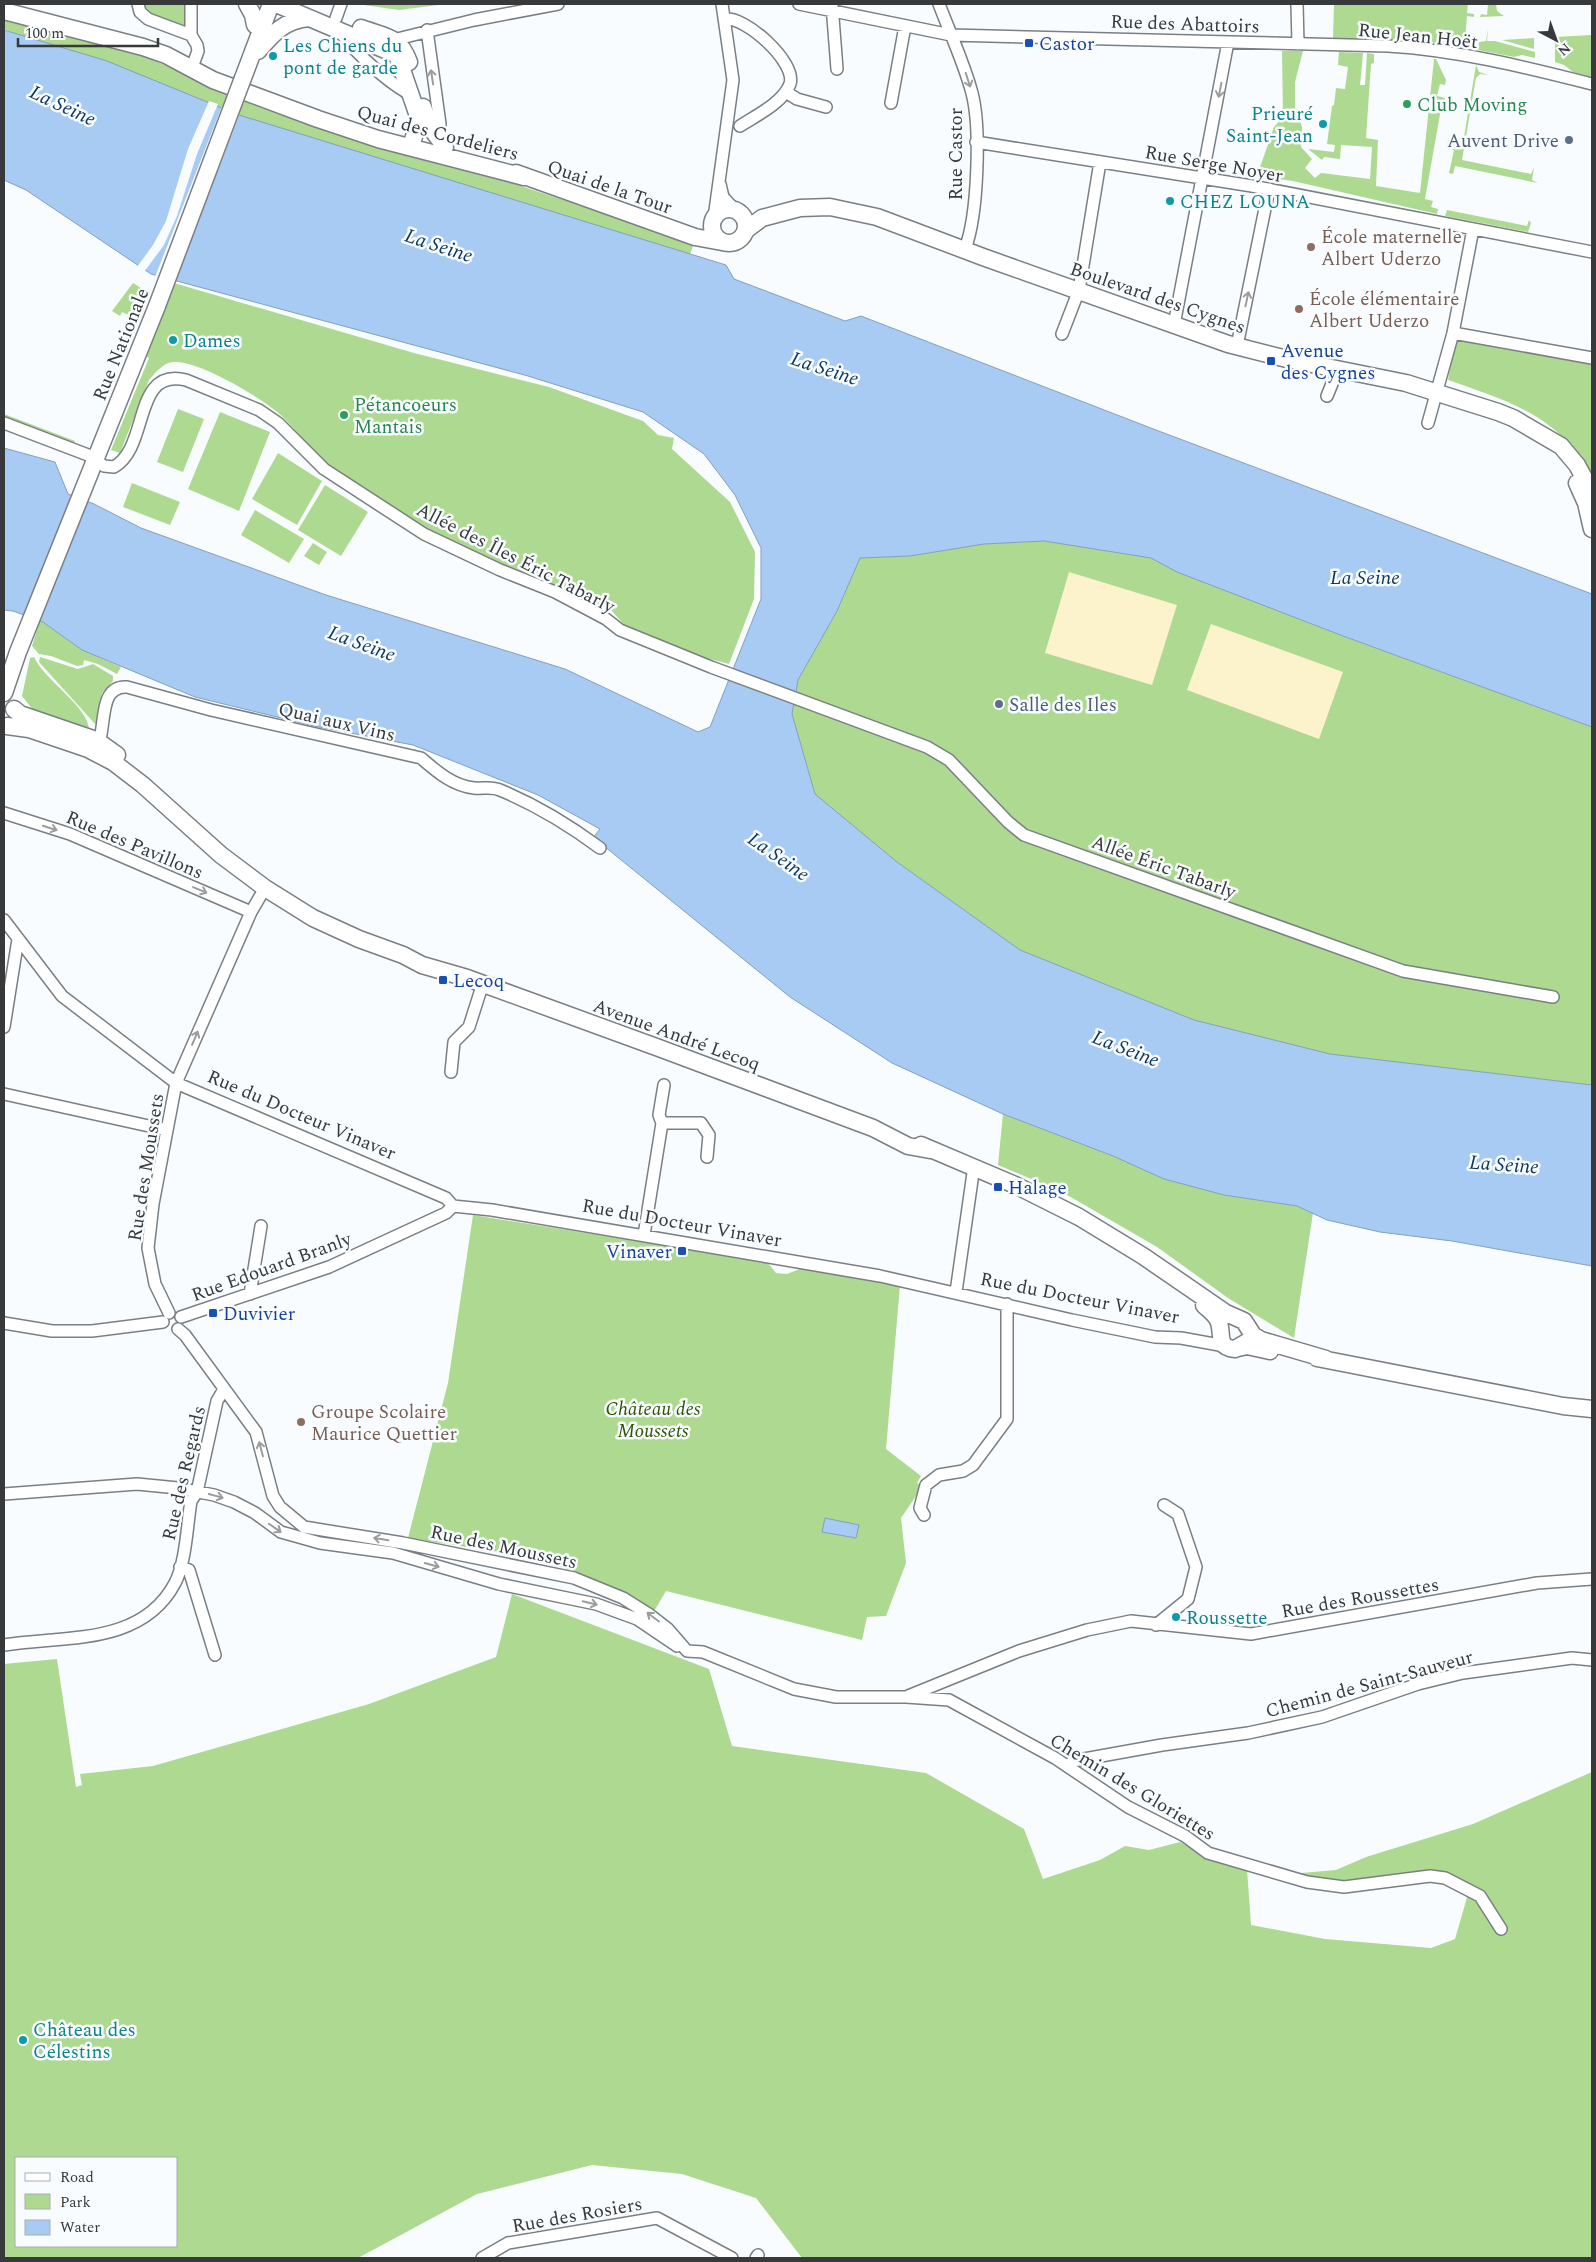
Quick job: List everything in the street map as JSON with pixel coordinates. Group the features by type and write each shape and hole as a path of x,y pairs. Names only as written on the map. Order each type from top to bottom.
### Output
{"main road":[{"path":"247,4 253,13 255,25"},
{"path":"248,68 248,53 255,25 264,4"},
{"path":"248,68 270,4"},
{"path":"276,4 309,18"},
{"path":"298,4 394,39 405,51 424,135"},
{"name":"Quai des Cordeliers","path":"4,12 143,47 166,56 191,70 260,98 340,126 424,135 524,177"},
{"path":"248,68 282,26 295,20 309,18 339,18 378,46 399,58 424,135 445,147 481,158 524,177"},
{"name":"Rue Nationale","path":"4,693 158,306 248,68"},
{"name":"Quai de la Tour","path":"524,177 700,239 722,242"},
{"name":"Boulevard des Cygnes","path":"737,212 770,215 817,207 852,210 877,216 983,257 1237,346 1287,359 1338,368 1438,392 1504,414 1561,446 1571,456 1592,493"},
{"path":"724,210 737,212 746,222 746,230 738,241 722,242 713,232 713,220 724,210"},
{"name":"Boulevard des Cygnes","path":"746,230 757,221 770,215"},
{"name":"Quai de la Tour","path":"683,232 700,231 713,220"},
{"name":"Boulevard des Cygnes","path":"1534,432 1560,457 1575,478 1591,517"},
{"name":"Rue Nationale","path":"5,727 14,717 10,706 31,623"},
{"name":"Avenue André Lecoq","path":"10,706 20,714 98,747 214,849 265,888 313,918 433,969 483,983 872,1128 908,1146 930,1150 974,1166 1038,1195 1079,1217 1171,1275"},
{"name":"Avenue André Lecoq","path":"5,727 29,729 98,747"},
{"path":"1171,1275 1243,1323 1257,1338 1326,1359"},
{"path":"1171,1275 1215,1315 1225,1339"},
{"path":"1225,1339 1225,1321 1243,1323"},
{"path":"1225,1339 1248,1340 1243,1323"},
{"path":"1225,1339 1250,1347 1326,1359 1563,1406 1592,1409"},
{"path":"1563,1406 1592,1415"}],"street":[{"path":"138,4 140,12 148,19 191,35 198,45 198,51 191,70"},
{"path":"191,4 191,35"},
{"path":"378,46 394,39 498,9 558,4"},
{"path":"713,220 714,203 720,182 733,80 722,4"},
{"name":"Rue des Abattoirs","path":"799,4 832,8 951,35 1298,44"},
{"name":"Rue Castor","path":"939,4 972,96 976,142 974,198 965,249"},
{"path":"1297,4 1298,44"},
{"path":"832,8 837,69"},
{"path":"339,18 365,58 401,90 412,95"},
{"path":"724,20 733,18 742,22 783,59 791,80 786,92 740,126"},
{"path":"891,103 905,26"},
{"path":"424,135 427,30"},
{"path":"1174,325 1204,178 1228,42"},
{"name":"Rue Jean Hoët","path":"1298,44 1436,50 1483,58 1592,84"},
{"path":"786,92 797,100 826,107"},
{"name":"Rue Serge Noyer","path":"976,142 1269,189 1592,252"},
{"path":"1062,334 1079,290 1100,162"},
{"path":"720,182 723,197 737,212"},
{"path":"1237,346 1269,189"},
{"path":"1428,423 1453,333 1473,229"},
{"path":"1453,333 1592,358"},
{"path":"1327,396 1338,368"},
{"name":"Allée des Îles Éric Tabarly","path":"4,423 88,455 109,467 121,463 129,454 151,392 167,379 175,377 186,380 259,410 278,423 324,469 424,534 500,570 555,592 606,619 620,630 711,667 798,698"},
{"name":"Quai aux Vins","path":"98,747 107,699 111,690 117,686 127,687 211,710 422,758 448,780 474,788 487,786 499,789 527,802 571,827 600,848"},
{"name":"Allée Éric Tabarly","path":"798,698 934,751 949,760 1008,822 1024,835 1403,970 1553,997"},
{"name":"Rue des Pavillons","path":"4,813 70,834 251,912"},
{"name":"Rue des Moussets","path":"166,1317 155,1284 148,1248 153,1204 176,1083 251,912 265,888"},
{"name":"Rue du Docteur Vinaver","path":"4,920 62,996 176,1083 387,1171 446,1198 453,1206 492,1210 880,1276 1155,1337 1181,1338 1202,1343 1216,1339 1225,1339"},
{"path":"4,1027 6,999 18,939"},
{"path":"450,1072 454,1042 469,1027 483,983"},
{"path":"644,1235 662,1123 659,1115 664,1085"},
{"path":"4,1094 167,1130"},
{"path":"662,1123 701,1123 709,1134 706,1157"},
{"path":"956,1292 974,1166"},
{"name":"Rue Edouard Branly","path":"179,1323 250,1294 329,1267 446,1213 453,1206"},
{"path":"250,1294 261,1226"},
{"path":"924,1515 920,1508 926,1485 939,1475 963,1471 973,1466 1007,1419 1007,1304"},
{"path":"4,1323 52,1331 92,1331 166,1317 176,1313 179,1323 170,1330 166,1317"},
{"name":"Rue des Moussets","path":"179,1323 185,1335 256,1432 273,1496 280,1507 304,1527 404,1543 574,1578 623,1598 650,1615 668,1629 687,1651"},
{"name":"Rue des Regards","path":"4,1645 109,1634 128,1626 148,1614 160,1602 175,1583 180,1566 191,1501 197,1492 217,1401 224,1389"},
{"path":"4,1494 137,1484 197,1492 234,1502 255,1513 281,1532 320,1543 393,1553 499,1584 596,1604 636,1619 687,1651 703,1652 794,1689 836,1697 906,1697"},
{"path":"1156,1625 1188,1599 1196,1567 1178,1514 1164,1504"},
{"name":"Rue des Regards","path":"180,1566 189,1570 215,1655"},
{"name":"Rue des Roussettes","path":"906,1697 1019,1651 1087,1630 1131,1621 1251,1634 1520,1586 1592,1579"},
{"name":"Chemin de Saint-Sauveur","path":"1069,1766 1073,1761 1162,1745 1248,1733 1322,1717 1418,1684 1463,1673 1572,1658 1592,1660"},
{"name":"Chemin des Gloriettes","path":"906,1697 949,1700 1069,1766 1128,1808 1185,1836 1208,1853 1232,1862 1307,1882 1344,1887 1437,1877 1460,1884 1480,1896 1501,1929"},
{"name":"Rue des Rosiers","path":"482,2258 508,2243 657,2218 732,2258"}],"green space":[{"path":"144,4 187,4 190,28 148,16 143,8"},
{"path":"357,4 446,4 399,10"},
{"path":"1334,4 1468,4 1467,13 1474,14 1474,17 1467,16 1465,41 1462,42 1462,47 1405,40 1333,38"},
{"path":"1488,4 1496,4 1497,11 1504,16 1480,17 1481,14 1487,15"},
{"path":"4,18 135,52 223,91 304,121 429,162 521,186 694,243 689,257 261,128 4,29"},
{"path":"1488,29 1487,41 1495,41 1535,52 1535,58 1522,55 1514,57 1478,50 1479,42 1486,41"},
{"path":"1592,35 1592,77 1573,72 1564,65 1555,62 1555,37"},
{"path":"1534,38 1534,49 1502,40"},
{"path":"1282,51 1303,51 1295,82 1295,108 1302,127 1301,147 1312,159 1305,168 1315,178 1321,173 1370,179 1372,147 1341,145 1340,159 1324,157 1322,160 1308,149 1334,152 1335,145 1327,144 1332,106 1334,105 1336,88 1345,89 1348,67 1338,65 1339,52 1363,53 1360,85 1365,85 1367,53 1374,54 1374,63 1371,64 1366,138 1378,140 1376,186 1420,193 1434,59 1436,59 1446,80 1445,85 1440,84 1437,96 1445,98 1444,103 1442,103 1425,199 1433,201 1431,207 1438,209 1437,214 1293,181 1257,176 1274,127 1283,117"},
{"path":"1476,65 1479,72 1488,75 1480,74 1476,78 1462,160 1531,174 1534,167 1532,180 1538,183 1455,166 1453,174 1449,173 1454,150 1447,148 1448,140 1463,143"},
{"path":"1447,210 1527,226 1529,220 1531,223 1528,232 1445,216"},
{"path":"133,283 149,293 137,325 128,321 131,316 122,312 120,316 112,311"},
{"path":"174,283 414,353 549,387 643,421 658,435 674,438 672,449 730,502 755,552 754,599 729,664 702,657 626,627 612,611 590,605 501,567 430,532 318,458 319,455 287,421 267,404 211,372 197,367 173,362 166,364 157,371 149,380 120,453 111,450 149,358 146,356"},
{"path":"1456,334 1592,362 1592,473 1577,453 1546,423 1511,404 1448,380"},
{"path":"178,409 204,419 183,472 157,462"},
{"path":"220,412 270,432 239,511 188,489"},
{"path":"4,414 75,441 73,444 4,417"},
{"path":"278,453 322,481 297,525 252,499"},
{"path":"132,483 180,502 170,525 123,507"},
{"path":"325,485 368,512 341,556 298,530"},
{"path":"255,510 304,539 289,563 241,535"},
{"path":"1044,541 1151,558 1178,572 1343,636 1592,727 1592,1085 1330,1054 1194,1020 1020,950 897,862 815,794 792,714 798,680 837,611 860,558 910,556 984,544"},
{"path":"313,543 327,552 319,565 304,556"},
{"path":"40,620 82,650 121,667 117,674 98,664 84,660 83,665 77,666 51,656 39,654 32,646"},
{"path":"34,657 39,666 82,712 89,730 34,711 22,696 30,658"},
{"path":"40,657 78,669 93,664 113,676 113,681 102,693 96,725 39,662"},
{"path":"1003,1114 1113,1156 1164,1179 1224,1195 1297,1206 1313,1213 1294,1338 1228,1298 1157,1247 1062,1192 998,1165"},
{"name":"Château des Moussets","path":"473,1215 767,1262 776,1273 787,1274 802,1268 900,1285 886,1449 921,1476 917,1483 923,1486 901,1518 906,1563 886,1616 867,1617 862,1640 666,1591 653,1613 612,1589 543,1559 408,1538 448,1383"},
{"path":"512,1594 709,1669 732,1746 926,1773 1024,1829 1043,1879 1100,1860 1125,1846 1149,1850 1180,1842 1210,1857 1247,1869 1251,1925 1325,1939 1431,1948 1455,1939 1470,1887 1450,1875 1340,1884 1311,1879 1301,1873 1336,1870 1366,1857 1473,1824 1592,1772 1592,2258 802,2258 756,2198 682,2174 592,2165 477,2194 358,2258 4,2258 4,1664 57,1659 76,1787 82,1785 80,1774 153,1766 369,1704 496,1657"}],"sand":[{"path":"1069,572 1177,605 1152,685 1045,653"},
{"path":"1211,624 1343,672 1319,739 1187,690"}],"water":[{"name":"La Seine","path":"4,30 107,61 239,115 726,265 734,279 845,321 861,316 1156,430 1592,594 1592,727 1343,636 1177,572 1151,558 1044,541 984,544 910,556 860,558 837,611 798,680 792,714 815,794 897,862 1020,950 1194,1020 1330,1054 1592,1085 1592,1266 1452,1241 1380,1232 1327,1220 1297,1206 1224,1195 1164,1179 1113,1156 1003,1114 892,1063 790,997 599,842 592,839 600,829 538,795 413,745 314,726 195,697 82,650 43,622 13,611 4,610 4,448 55,462 68,494 94,504 141,528 326,595 565,669 698,732 710,727 761,599 761,548 735,495 704,454 643,412 528,376 151,274 26,190 4,180"},
{"path":"825,1518 859,1525 856,1538 822,1532"}],"pier":[{"path":"209,101 218,104 197,154 177,216 164,245 144,272 137,267 153,245 166,221 188,149"},
{"path":"222,106 240,113 175,282 155,277"}],"place":[{"name":"Castor","path":"1029,43"},
{"name":"Les Chiens du pont de garde","path":"273,56"},
{"name":"Club Moving","path":"1407,104"},
{"name":"Prieuré Saint-Jean","path":"1323,124"},
{"name":"Auvent Drive","path":"1569,140"},
{"name":"CHEZ LOUNA","path":"1170,201"},
{"name":"École maternelle Albert Uderzo","path":"1311,247"},
{"name":"École élémentaire Albert Uderzo","path":"1299,309"},
{"name":"Dames","path":"173,340"},
{"name":"Avenue des Cygnes","path":"1271,361"},
{"name":"Pétancoeurs Mantais","path":"344,415"},
{"name":"Salle des Iles","path":"999,704"},
{"name":"Lecoq","path":"443,980"},
{"name":"Halage","path":"998,1187"},
{"name":"Vinaver","path":"682,1251"},
{"name":"Duvivier","path":"213,1313"},
{"name":"Groupe Scolaire Maurice Quettier","path":"301,1422"},
{"name":"Roussette","path":"1176,1617"},
{"name":"Château des Célestins","path":"23,2040"}]}
